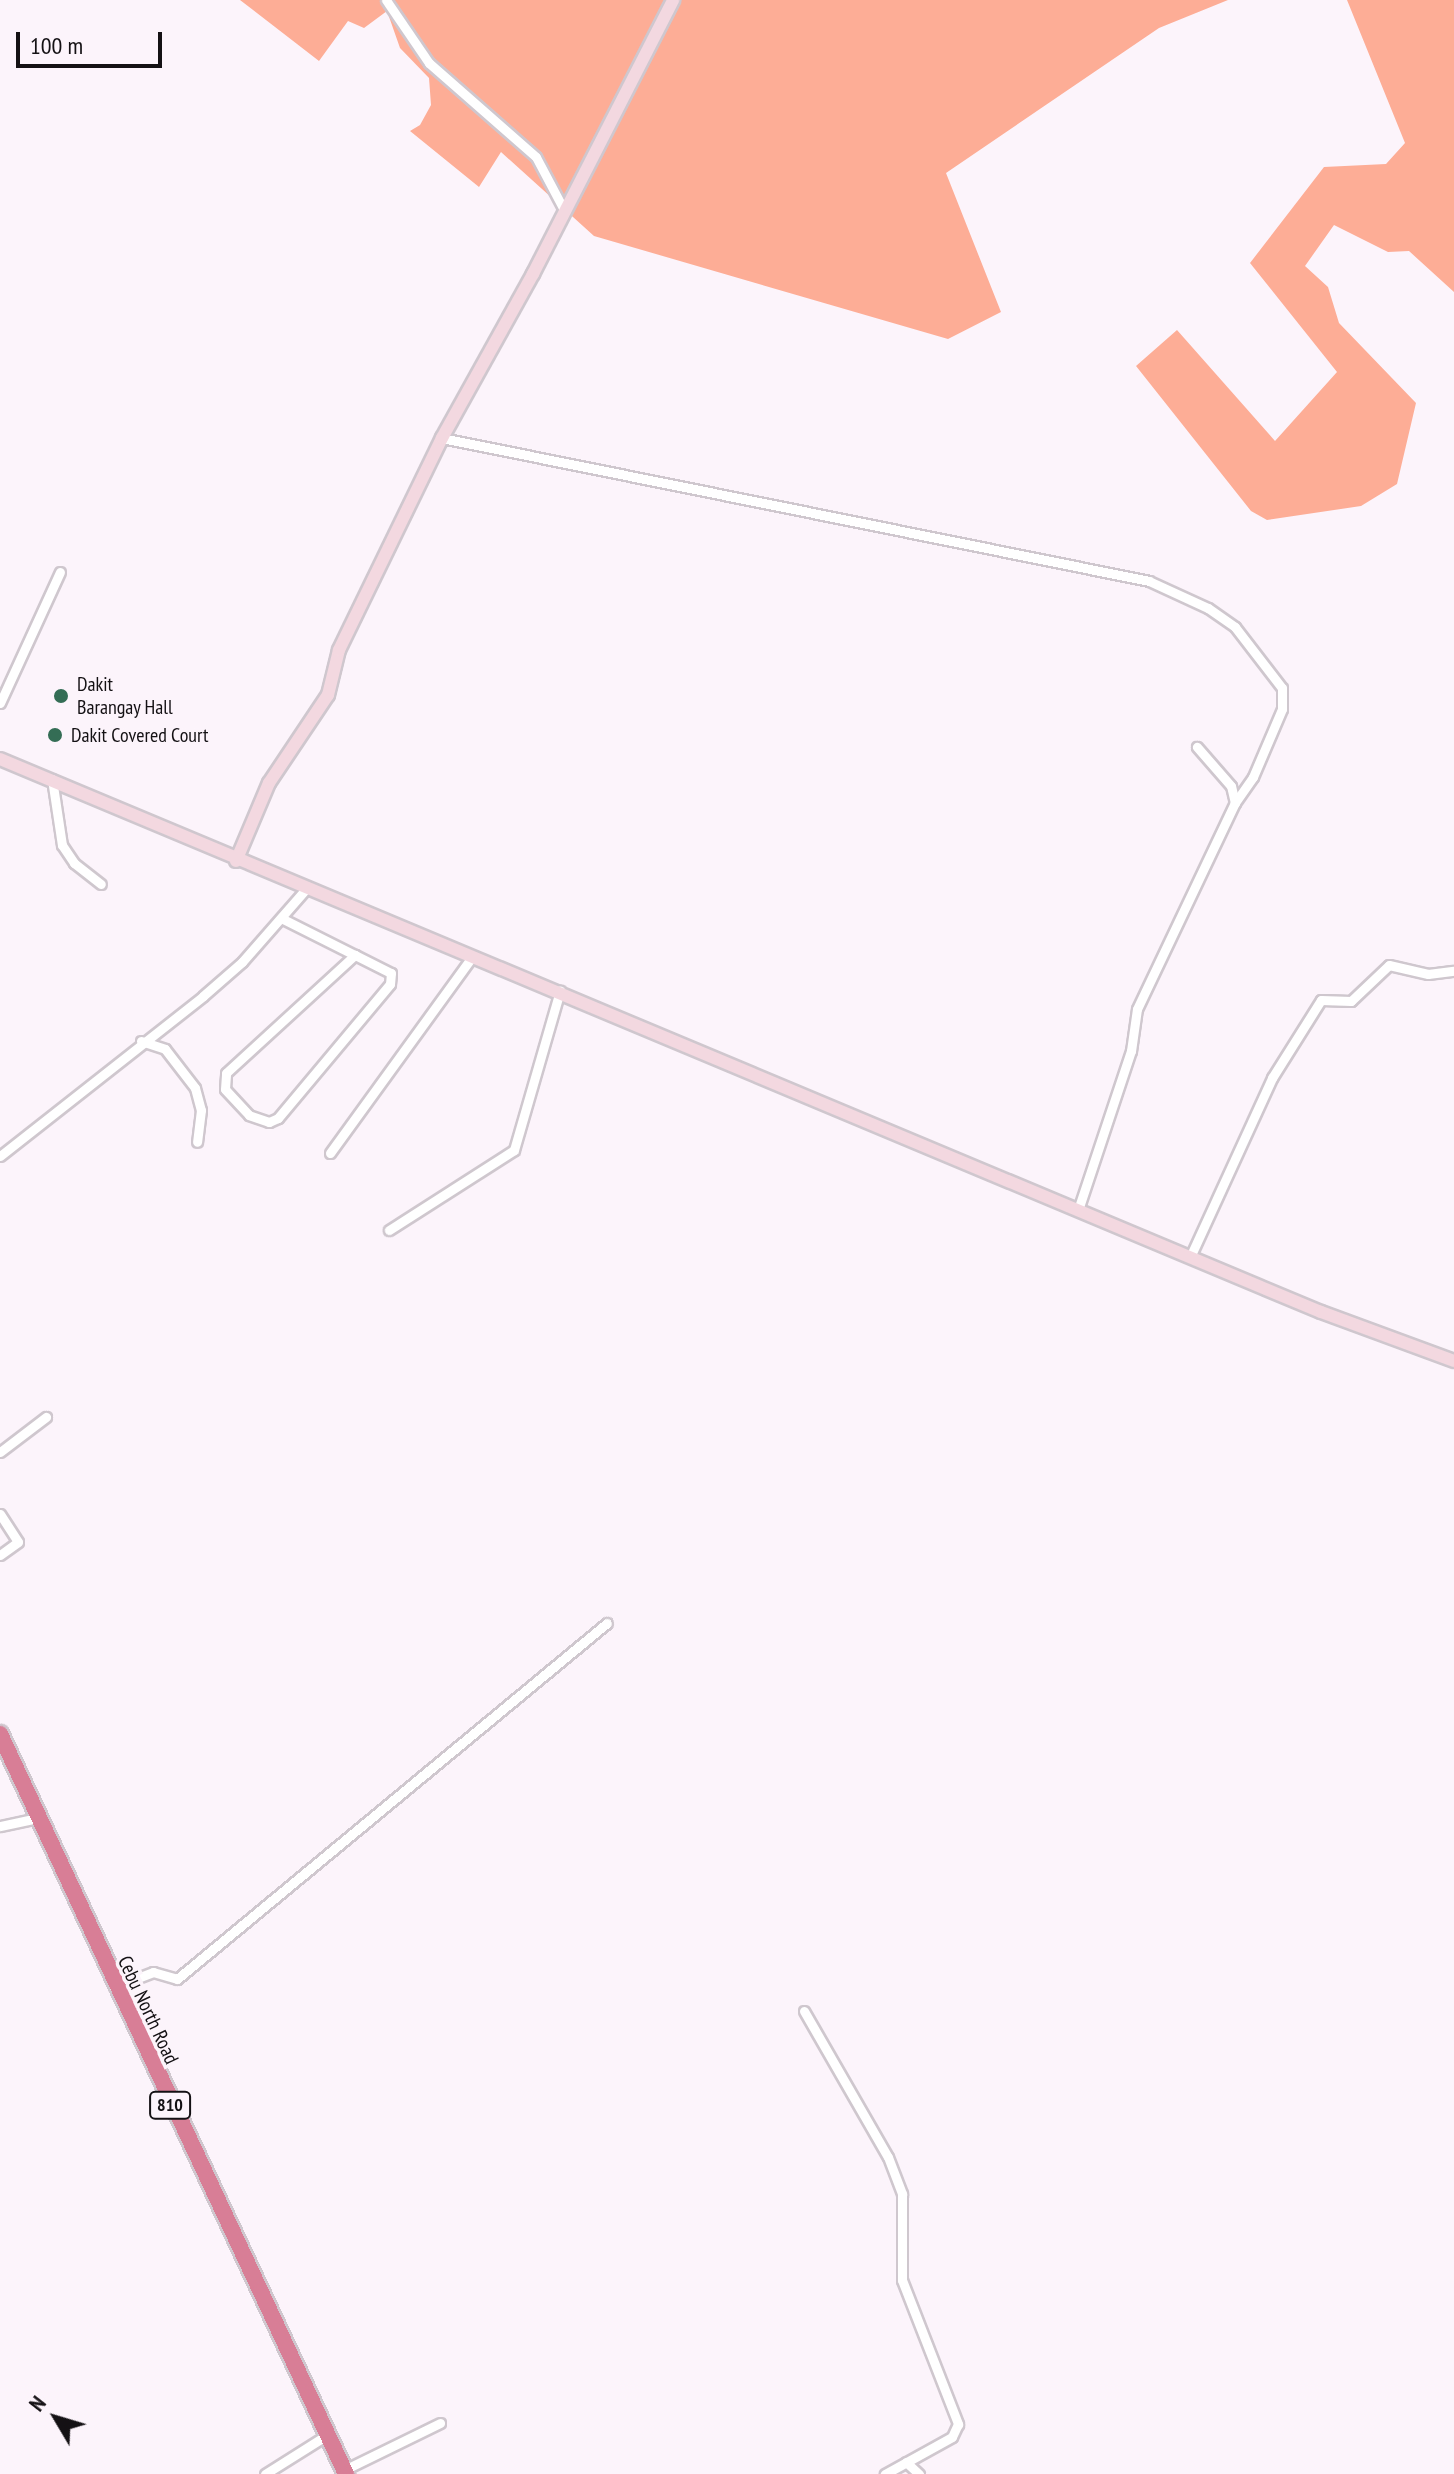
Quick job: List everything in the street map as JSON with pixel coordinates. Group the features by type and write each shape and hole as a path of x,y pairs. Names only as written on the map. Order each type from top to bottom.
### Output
{"highway":[{"name":"Cebu North Road","path":"0,1734 114,1987 345,2472"}],"main road":[{"path":"236,861 269,783 328,695 339,650 442,438 533,274 563,208 673,0"},
{"path":"0,759 236,861 471,958 560,991 1321,1312 1454,1361"}],"street":[{"path":"386,0 429,63 536,157 563,208"},
{"path":"442,438 1135,578 1208,608 1235,627 1282,688 1282,709 1253,777 1235,803 1137,1009 1131,1051 1078,1210"},
{"path":"0,703 60,572"},
{"path":"1197,747 1231,786 1235,803"},
{"path":"52,779 62,845 74,863 101,884"},
{"path":"0,1156 141,1041 203,996 306,889"},
{"path":"281,918 355,955 391,973 390,984 278,1118 269,1122 249,1115 225,1089 226,1073 355,955"},
{"path":"330,1153 471,958"},
{"path":"1191,1255 1272,1078 1321,1000 1351,1001 1389,965 1428,974 1454,971"},
{"path":"389,1230 514,1150 560,991"},
{"path":"141,1041 165,1049 195,1088 201,1110 197,1142"},
{"path":"0,1452 46,1417"},
{"path":"0,1514 18,1542 0,1555"},
{"path":"114,1987 153,1972 177,1979 607,1623"},
{"path":"0,1826 39,1818"},
{"path":"804,2011 855,2090 888,2157 902,2194 902,2280 955,2409 958,2424 952,2437 885,2474"},
{"path":"345,2472 440,2423"},
{"path":"265,2474 327,2435"},
{"path":"906,2462 919,2474"}],"shaded area":[{"path":"240,0 1228,0 1159,28 946,173 1001,312 948,339 594,236 501,152 479,187 410,131 420,125 431,105 429,78 400,48 387,11 364,28 348,21 319,61"},
{"path":"1347,0 1454,0 1454,292 1409,251 1388,252 1334,225 1305,266 1328,287 1339,323 1416,403 1397,484 1361,506 1267,520 1251,511 1136,366 1177,330 1275,441 1337,372 1250,263 1324,167 1386,164 1405,143"}],"place":[{"name":"Dakit Barangay Hall","path":"61,696"},
{"name":"Dakit Covered Court","path":"55,735"}]}
